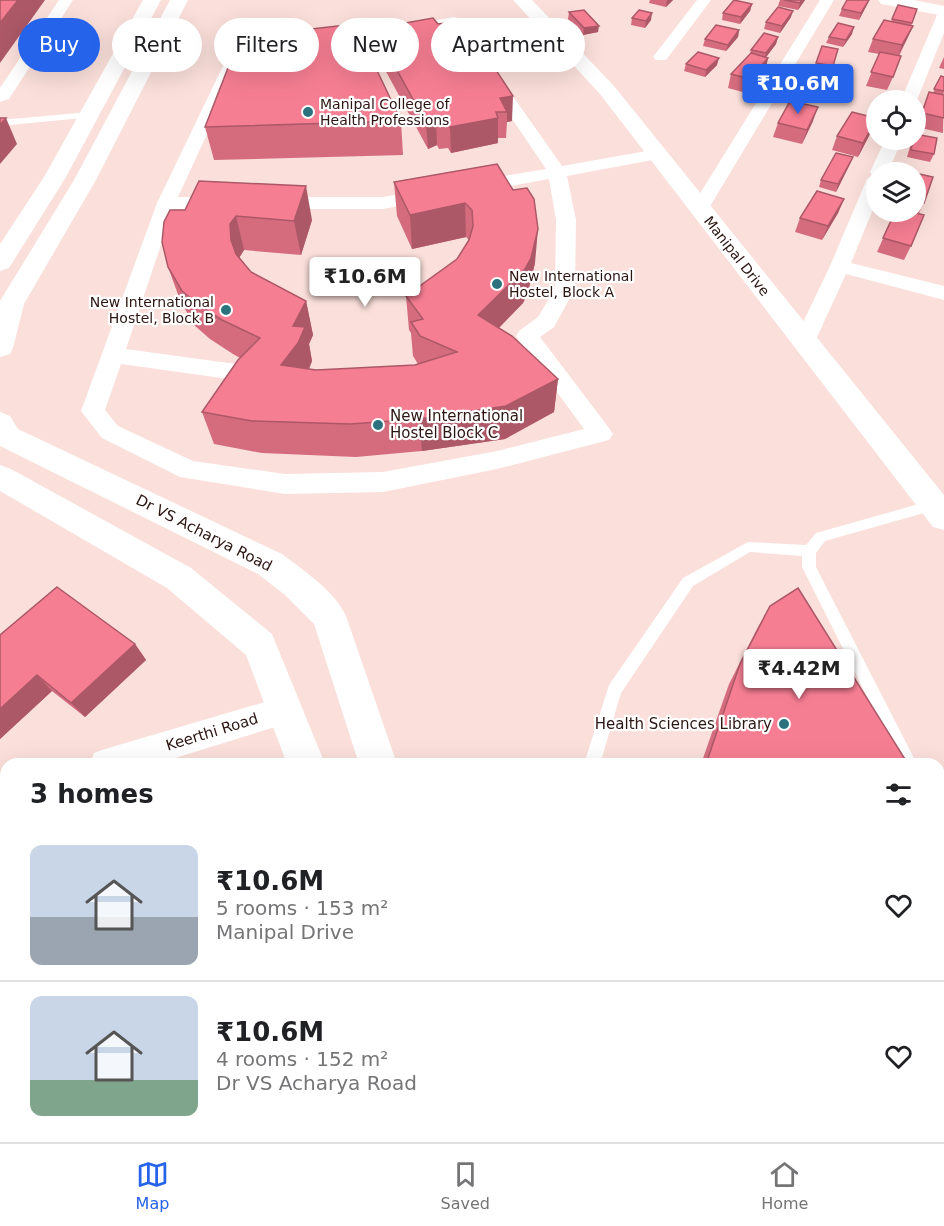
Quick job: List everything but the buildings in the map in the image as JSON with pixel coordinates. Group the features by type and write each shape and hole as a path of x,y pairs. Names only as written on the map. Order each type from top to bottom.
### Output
{"main road":[{"path":"0,262 55,177 152,0"},
{"path":"0,348 11,304 85,180 179,0"},
{"name":"Manipal Drive","path":"522,0 607,90 805,341 940,504"},
{"path":"887,0 944,13"},
{"path":"55,177 85,180"},
{"name":"Dr VS Acharya Road","path":"0,423 8,437 270,564 297,585 329,616 376,758"},
{"path":"0,477 169,572 260,645 304,758"}],"street":[{"path":"0,97 3,96 66,0"},
{"path":"661,57 704,0"},
{"path":"700,208 827,0"},
{"path":"913,90 944,13"},
{"path":"228,72 166,203 93,411 110,432 189,470 285,484 383,482 497,460 601,434 527,336 546,322 565,289 566,220 557,171 453,21 319,49"},
{"path":"166,203 384,203 657,154"},
{"path":"805,341 866,203"},
{"path":"840,266 944,293"},
{"path":"113,355 243,373"},
{"name":"Keerthi Road","path":"125,758 285,710"}],"lane":[{"path":"0,123 90,116"},
{"path":"906,758 808,567 809,551 821,537 940,504"},
{"path":"594,758 614,690 688,582 748,547 809,551"}],"place":[{"name":"Manipal College of Health Professions","path":"308,112"},
{"name":"New International Hostel, Block A","path":"497,284"},
{"name":"New International Hostel, Block B","path":"226,310"},
{"name":"New International Hostel Block C","path":"378,425"},
{"name":"Health Sciences Library","path":"784,724"}]}
